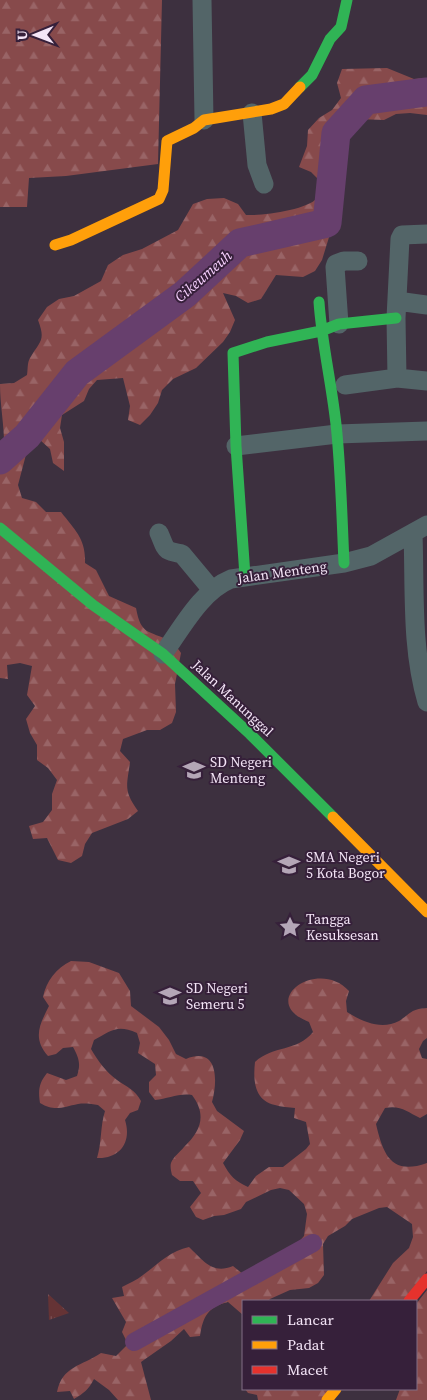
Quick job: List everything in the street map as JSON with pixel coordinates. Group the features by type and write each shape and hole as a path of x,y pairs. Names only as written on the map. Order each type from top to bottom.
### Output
{"street":[{"path":"202,0 204,120"},
{"path":"54,245 71,240 158,199 162,195 163,190 167,141 194,128 204,120 252,113 284,104 312,75 330,39 341,27 347,0"},
{"path":"252,113 257,165 264,184"},
{"path":"397,378 397,309 399,252 402,235 427,234"},
{"path":"339,324 335,267 339,262 358,261"},
{"path":"320,302 321,331 332,391 337,434 344,564"},
{"path":"245,576 236,446 233,353 267,342 321,331 339,324 397,309 427,305"},
{"path":"345,385 397,378 427,381"},
{"path":"236,446 337,434 427,431"},
{"name":"Jalan Manunggal","path":"0,528 93,605 163,654 250,734 427,912"},
{"path":"420,529 415,622 423,660 423,689 427,702"},
{"name":"Jalan Menteng","path":"163,654 197,607 220,583 245,576 344,564 371,556 420,529"},
{"path":"158,533 167,550 171,553 182,554 212,590"},
{"path":"410,1300 427,1279"},
{"path":"327,1400 335,1390"}],"green space":[{"path":"0,0 162,0 158,164 66,176 29,178 27,207 0,207"},
{"path":"387,68 414,79 427,78 427,115 410,113 396,114 384,120 357,119 345,124 327,142 335,183 332,209 327,223 330,234 322,260 315,271 303,277 276,275 261,299 248,303 236,296 223,293 235,320 230,332 223,342 196,368 173,379 162,390 158,403 140,425 128,420 130,406 123,378 97,380 89,389 84,401 62,415 60,428 64,442 64,471 53,463 50,449 39,439 28,447 18,485 22,498 36,502 46,512 61,512 82,541 85,563 96,570 109,596 136,608 143,628 170,641 181,653 175,684 176,712 172,723 160,730 147,730 123,739 120,751 130,762 127,783 128,793 138,811 128,819 92,833 85,844 82,856 71,863 58,860 47,838 33,839 29,826 43,822 52,810 52,794 57,780 48,768 37,760 37,745 30,733 26,719 35,706 27,695 32,666 20,663 7,665 8,679 0,678 0,455 4,451 4,442 0,384 14,383 27,375 29,360 42,337 38,320 47,307 59,299 74,296 101,281 108,265 123,255 142,249 178,230 193,204 207,199 224,198 238,204 246,215 253,215 294,209 304,206 317,198 322,183 311,172 299,167 307,146 308,130 319,118 332,110 341,98 337,83 342,69"},
{"path":"71,961 89,962 119,973 130,991 131,1006 159,1027 169,1040 176,1054 186,1059 197,1056 204,1057 210,1061 215,1075 212,1102 217,1111 244,1131 240,1140 223,1163 233,1178 248,1187 256,1176 269,1167 283,1167 310,1144 306,1122 294,1118 295,1108 282,1107 263,1099 256,1088 254,1076 255,1062 269,1053 300,1043 313,1032 309,1022 294,1013 289,1004 290,994 298,986 309,980 322,979 336,982 349,991 346,1001 347,1012 372,1024 392,1024 414,1010 427,1008 427,1038 419,1049 422,1058 427,1059 427,1114 420,1118 400,1108 385,1108 376,1124 382,1145 391,1160 405,1167 427,1163 427,1271 407,1300 370,1300 393,1263 409,1248 413,1237 412,1224 387,1207 379,1208 352,1219 345,1226 328,1236 323,1244 324,1275 318,1283 309,1288 290,1290 269,1300 242,1300 242,1314 228,1302 221,1304 208,1313 200,1336 190,1337 184,1329 171,1341 141,1362 151,1400 118,1400 109,1390 94,1379 86,1391 74,1399 70,1391 57,1392 63,1377 68,1372 101,1353 116,1356 128,1344 122,1332 126,1322 112,1298 124,1296 122,1287 141,1277 170,1255 189,1247 208,1265 219,1269 233,1266 244,1275 264,1261 276,1257 296,1245 304,1236 307,1214 304,1204 289,1190 280,1188 271,1190 246,1202 241,1209 224,1215 203,1220 196,1217 190,1207 201,1193 193,1181 180,1181 172,1175 171,1163 198,1129 201,1116 197,1102 192,1095 155,1100 149,1092 149,1082 156,1075 155,1064 138,1053 140,1043 137,1033 130,1030 119,1029 110,1031 94,1040 91,1049 106,1070 133,1091 141,1101 138,1110 130,1113 125,1120 127,1135 122,1148 118,1152 105,1158 97,1158 105,1111 98,1105 81,1104 55,1108 40,1103 40,1087 47,1073 66,1080 77,1076 79,1068 77,1054 73,1047 63,1048 56,1054 48,1056 40,1043 39,1037 39,1031 49,1006 43,997 47,986 52,976"},
{"path":"427,1290 427,1400 396,1400 400,1390 417,1390 417,1303"},
{"path":"48,1294 69,1313 49,1320"},
{"path":"246,1390 339,1390 325,1400 258,1400 257,1395 248,1393"}],"waterway":[{"name":"Cikeumeuh","path":"0,460 27,436 77,373 185,294 240,243 327,223 336,133 366,100 427,92"},
{"path":"134,1342 313,1243"}],"traffic: fast":[{"path":"300,87 312,75 330,39 341,27 347,0"},
{"path":"319,302 337,434 344,563"},
{"path":"245,576 236,446 233,353 267,342 321,331 339,324 396,318"},
{"path":"0,528 93,605 163,654 250,734 333,817"}],"traffic: slow":[{"path":"55,245 71,240 159,199 163,190 167,141 194,128 204,120 271,109 284,104 300,87"},
{"path":"333,817 427,912"},
{"path":"327,1400 335,1390"}],"traffic: jam":[{"path":"410,1300 427,1279"}],"place":[{"name":"SD Negeri Menteng","path":"194,770"},
{"name":"SMA Negeri 5 Kota Bogor","path":"289,865"},
{"name":"Tangga Kesuksesan","path":"290,927"},
{"name":"SD Negeri Semeru 5","path":"170,996"}]}
